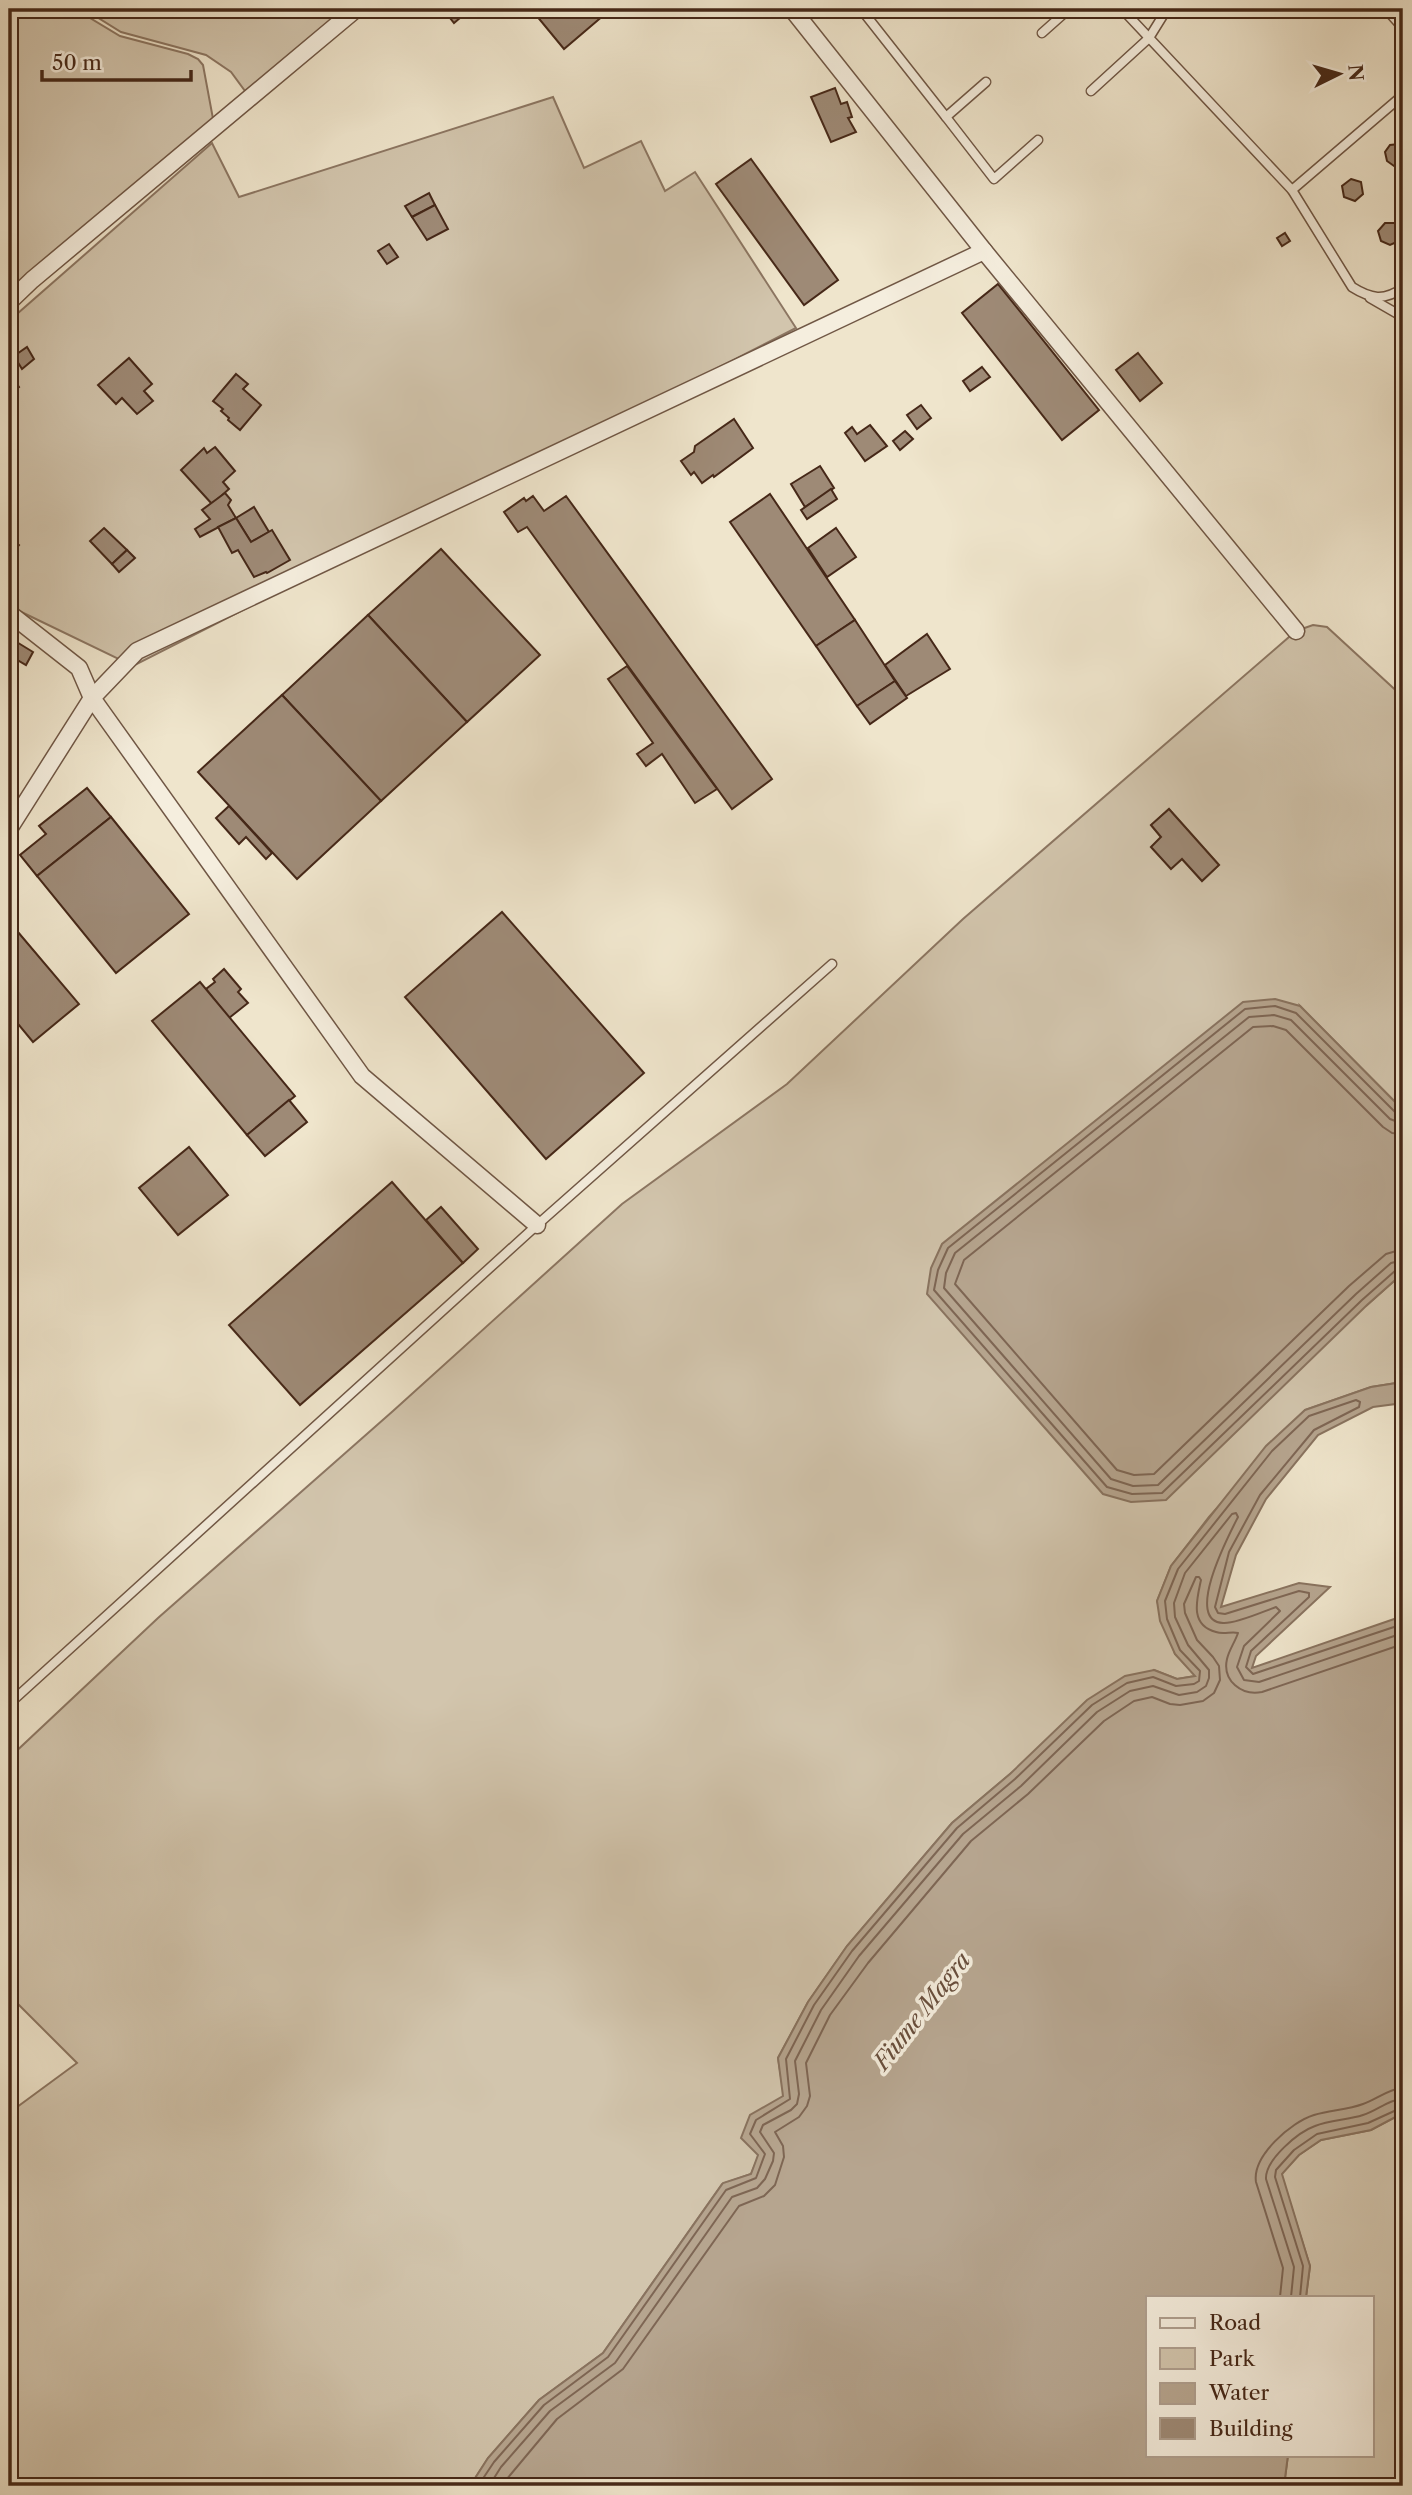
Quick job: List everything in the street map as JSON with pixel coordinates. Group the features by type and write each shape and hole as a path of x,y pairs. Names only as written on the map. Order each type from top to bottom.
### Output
{"street":[{"path":"9,302 42,271 356,9"},
{"path":"792,9 984,251 1296,631"},
{"path":"9,829 92,698 137,651 984,251"},
{"path":"9,613 79,668 92,698 362,1076 537,1225"}],"lane":[{"path":"861,9 994,179 1038,139"},
{"path":"1042,33 1069,9"},
{"path":"1122,9 1292,190 1352,287 1403,317"},
{"path":"1091,91 1149,38 1167,9"},
{"path":"1386,9 1403,28"},
{"path":"946,117 986,82"},
{"path":"1292,190 1403,95"},
{"path":"1367,297 1391,297 1403,288"},
{"path":"9,1704 537,1225 832,964"}],"green space":[{"path":"9,9 75,9 120,36 198,59 203,65 214,124 9,298"},
{"path":"84,9 351,9 248,95 231,72 206,55 121,32"},
{"path":"553,97 584,168 641,141 665,191 695,172 796,328 133,666 9,606 9,321 212,143 239,197"},
{"path":"1313,625 1327,627 1403,697 1403,1110 1300,1006 1367,1305 1403,1273 1403,1382 1371,1387 1305,1410 1209,1517 1171,1566 1157,1601 1175,1654 1196,1676 1177,1679 1154,1670 1010,1774 952,1823 847,1946 808,2002 778,2058 784,2096 751,2174 722,2184 603,2353 539,2400 488,2458 470,2486 9,2486 9,2113 77,2063 9,1995 9,1758 158,1618 622,1204 787,1084 963,919 1296,631","holes":["1169,809 1219,865 1202,881 1182,859 1171,868 1151,847 1161,837 1151,825"]},
{"path":"1403,2113 1403,2486 1284,2486 1288,2456 1374,2456 1374,2296 1306,2296 1310,2266 1281,2174 1299,2155 1321,2140 1371,2130"}],"water":[{"path":"1275,999 1300,1006 1403,1110 1403,1273 1166,1500 1131,1502 1103,1494 927,1294 931,1268 942,1244 1243,1002"},
{"name":"Fiume Magra","path":"1403,1382 1403,1403 1373,1407 1318,1435 1266,1499 1236,1555 1221,1607 1299,1583 1330,1587 1256,1656 1252,1668 1403,1616 1403,2113 1371,2130 1321,2140 1299,2155 1282,2174 1310,2266 1306,2296 1146,2296 1146,2456 1288,2456 1284,2486 470,2486 488,2458 539,2400 603,2353 723,2183 751,2174 758,2155 741,2138 750,2115 783,2096 778,2058 808,2002 847,1946 952,1823 1010,1774 1087,1700 1125,1676 1154,1670 1177,1679 1195,1676 1175,1654 1160,1621 1157,1601 1171,1566 1266,1446 1305,1410 1371,1387"}],"building":[{"path":"443,9 452,9 460,18 454,23"},
{"path":"452,9 462,9 466,14 460,18"},
{"path":"531,9 611,9 564,49"},
{"path":"835,88 841,104 847,102 852,117 848,118 856,132 831,142 811,97"},
{"path":"1399,144 1403,147 1403,163 1394,166 1387,161 1385,152 1390,145"},
{"path":"751,159 838,280 804,305 716,184"},
{"path":"1351,179 1361,182 1363,194 1355,201 1344,197 1342,186"},
{"path":"429,193 435,205 412,217 405,206"},
{"path":"435,205 448,229 427,240 412,217"},
{"path":"1385,223 1395,223 1401,231 1399,241 1390,245 1381,241 1378,231"},
{"path":"1285,233 1290,241 1282,246 1277,238"},
{"path":"389,244 398,257 387,264 378,251"},
{"path":"998,284 1099,410 1062,440 962,313"},
{"path":"27,347 34,359 22,369 14,356"},
{"path":"1138,353 1162,383 1140,401 1116,370"},
{"path":"129,358 152,384 144,391 153,401 137,414 122,398 116,404 98,385"},
{"path":"982,367 990,377 970,391 963,381"},
{"path":"9,372 19,387 9,395"},
{"path":"236,374 248,384 243,389 261,405 240,430 213,401"},
{"path":"921,405 931,418 917,429 907,415"},
{"path":"734,419 753,448 702,483 694,472 691,475 681,461 694,452 695,446"},
{"path":"870,425 887,446 865,461 845,433 852,427 857,434"},
{"path":"905,431 913,439 900,450 893,441"},
{"path":"215,447 235,471 223,482 229,489 212,504 181,470 204,448 207,453"},
{"path":"820,466 834,488 805,507 791,484"},
{"path":"831,489 837,499 807,519 801,510"},
{"path":"225,493 231,500 228,505 236,518 200,537 195,529 210,519 202,510"},
{"path":"770,494 855,620 816,646 730,522"},
{"path":"533,496 544,511 566,496 772,779 732,809 527,527 518,532 504,512 524,498 526,501"},
{"path":"254,507 269,532 251,542 236,518"},
{"path":"236,518 251,542 272,530 290,560 254,577 238,550 232,553 218,527"},
{"path":"104,528 127,550 112,564 90,541"},
{"path":"836,528 856,557 827,577 808,548"},
{"path":"9,536 19,545 9,557"},
{"path":"441,549 540,655 467,722 368,615"},
{"path":"127,550 135,558 119,572 112,564"},
{"path":"368,615 467,722 381,801 282,695"},
{"path":"855,620 895,681 857,706 816,646"},
{"path":"927,634 950,669 906,696 885,665"},
{"path":"15,641 33,652 26,665 9,655"},
{"path":"627,666 717,789 695,803 662,754 646,766 637,754 653,743 608,679"},
{"path":"895,681 907,698 870,724 857,706"},
{"path":"282,695 381,801 297,879 198,772"},
{"path":"87,788 111,817 37,876 20,855 46,834 39,826"},
{"path":"229,806 272,853 266,859 246,837 239,844 216,818"},
{"path":"1169,809 1219,865 1202,881 1182,859 1171,869 1151,847 1161,837 1151,825"},
{"path":"111,817 189,914 116,973 37,876"},
{"path":"502,912 644,1073 546,1159 405,997"},
{"path":"12,925 79,1004 33,1042 9,1013 9,927"},
{"path":"224,969 241,989 238,992 248,1003 229,1018 206,989"},
{"path":"200,982 295,1096 247,1135 152,1021"},
{"path":"289,1100 307,1122 265,1156 247,1135"},
{"path":"189,1147 228,1195 178,1235 139,1188"},
{"path":"392,1182 463,1263 300,1405 229,1325"},
{"path":"441,1207 478,1249 463,1263 426,1220"}]}
